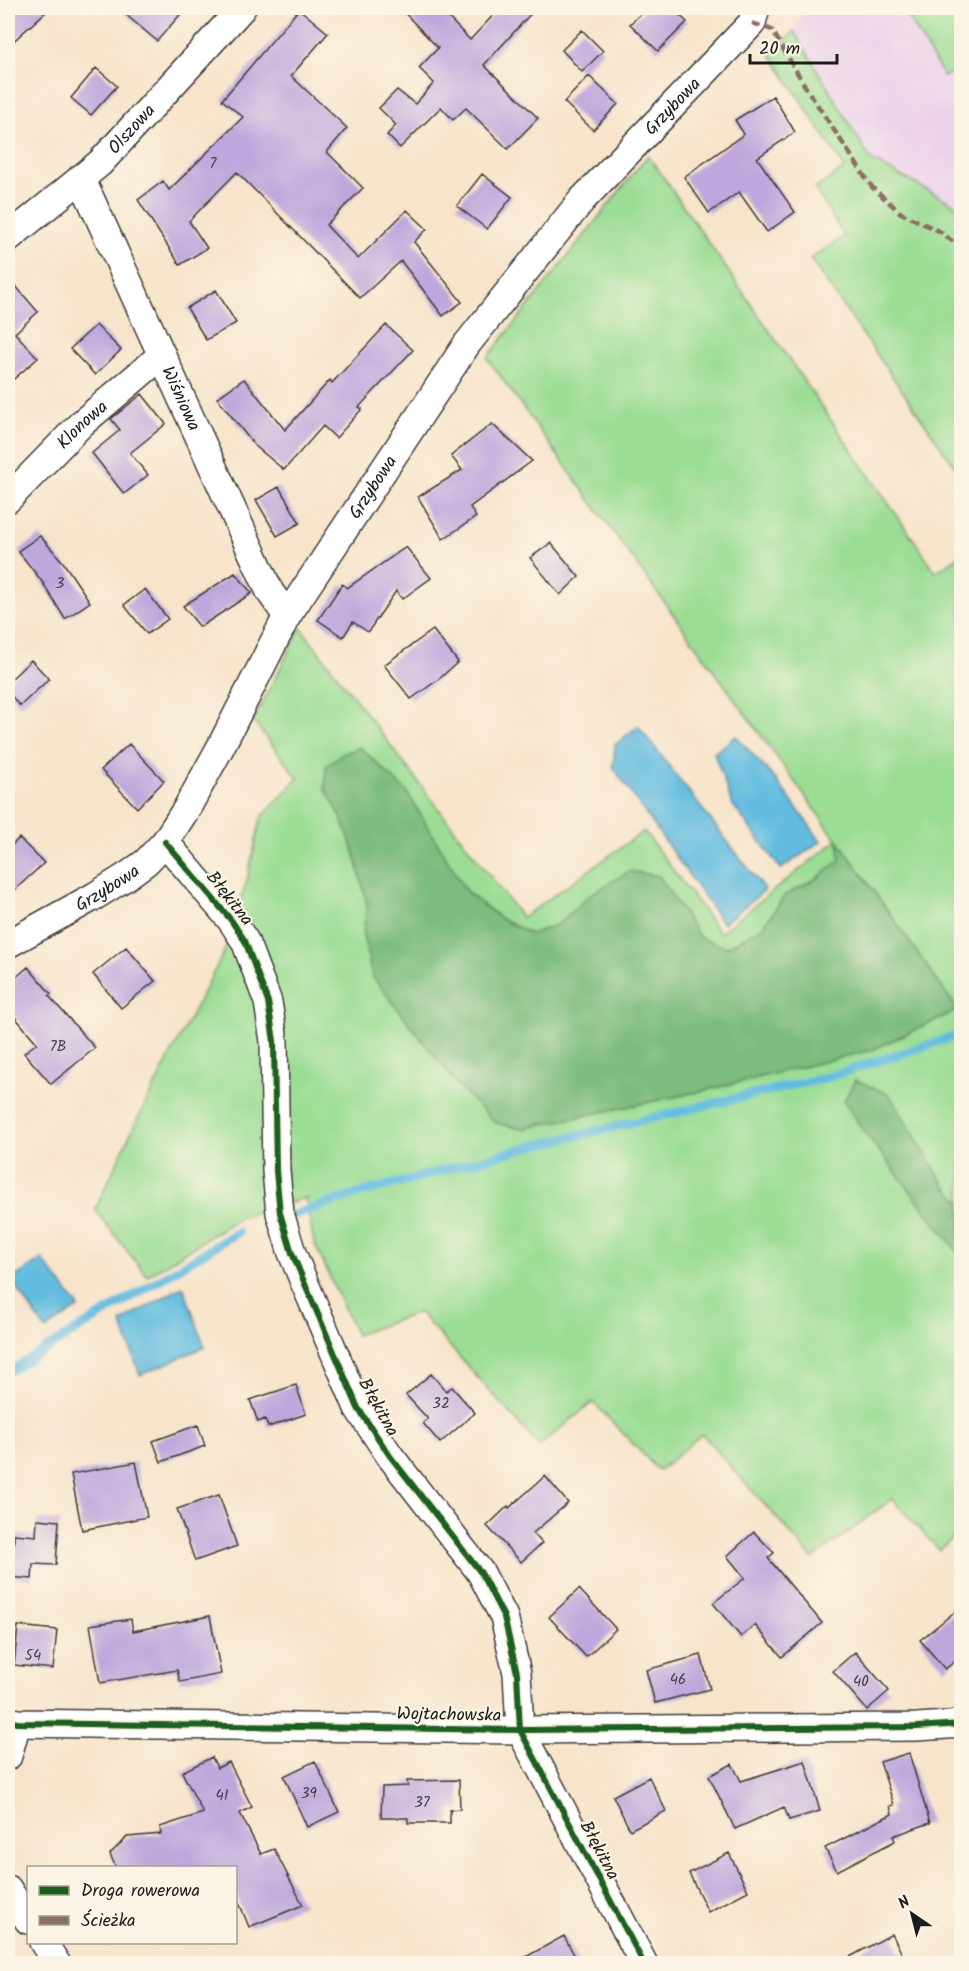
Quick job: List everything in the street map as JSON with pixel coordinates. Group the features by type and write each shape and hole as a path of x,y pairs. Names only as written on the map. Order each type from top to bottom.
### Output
{"street":[{"name":"Olszowa","path":"8,238 100,163 242,8"},
{"name":"Grzybowa","path":"8,944 95,896 146,862 165,842 187,808 220,748 287,616 467,344 582,200 754,15"},
{"name":"Wiśniowa","path":"81,178 270,592 287,616"},
{"name":"Klonowa","path":"8,499 81,424 162,355"},
{"name":"Błękitna","path":"165,842 231,920 245,941 268,1002 274,1041 278,1193 283,1225 292,1253 358,1408 390,1456 481,1574 504,1617 516,1673 520,1730 644,1964"},
{"name":"Wojtachowska","path":"12,1722 520,1730 917,1727 962,1724"},
{"path":"8,1756 12,1722"},
{"path":"8,1889 27,1918"},
{"path":"44,1944 57,1964"}],"shaded area":[{"path":"805,8 961,8 961,208 871,160 794,31"}],"green space":[{"path":"903,8 961,8 961,67 944,77"},
{"path":"794,31 871,160 961,208 961,475 810,259 844,236 815,189 845,168 771,55"},
{"path":"648,155 936,572 961,555 961,1531 939,1550 892,1499 813,1559 702,1434 659,1471 593,1402 539,1446 419,1312 356,1335 314,1242 305,1198 241,1217 147,1276 95,1210 134,1126 223,954 246,884 261,818 298,778 253,721 301,628 522,918 644,831 720,933 837,840 487,358"},
{"path":"360,747 407,792 467,892 500,918 530,934 557,925 591,894 630,871 659,876 700,938 727,947 763,927 785,895 814,880 840,860 838,840 958,1010 872,1050 707,1090 521,1129 496,1123 458,1086 372,976 363,935 367,904 355,854 341,817 325,788 326,766 342,754"},
{"path":"855,1080 889,1094 945,1186 961,1203 961,1256 862,1129 844,1101"}],"water":[{"path":"638,726 765,890 723,924 613,767 615,745"},
{"path":"736,736 776,780 821,841 781,869 732,804 714,753"},
{"path":"42,1259 79,1307 46,1330 11,1280"},
{"path":"183,1286 205,1347 140,1375 121,1322"}],"building":[{"path":"8,8 50,8 8,46"},
{"path":"118,8 186,8 157,41"},
{"path":"400,8 439,8 470,40 500,8 536,8 484,65 538,118 508,149 466,108 453,120 441,107 400,148 387,135 396,125 379,108 397,90 415,104 434,83 419,68 438,48"},
{"path":"647,8 672,8 687,22 658,51 630,24"},
{"path":"299,9 328,33 291,76 347,128 327,152 363,188 326,225 358,259 407,210 427,229 414,242 462,302 443,316 401,261 360,298 237,172 189,221 207,248 180,265 138,200 163,181 169,190 243,117 222,100"},
{"path":"582,30 603,51 582,72 562,50"},
{"path":"96,68 117,86 91,115 71,98"},
{"path":"589,76 618,104 593,130 564,102"},
{"path":"773,96 795,132 757,158 795,212 767,232 739,192 709,213 684,177 744,134 735,120"},
{"path":"482,174 512,197 487,229 457,206"},
{"path":"8,277 38,312 15,333 38,358 8,384"},
{"path":"216,290 236,323 206,340 187,308"},
{"path":"96,325 121,350 95,375 70,349"},
{"path":"386,325 413,350 359,407 362,409 336,438 323,426 284,470 254,445 217,398 244,379 285,430 330,380 332,383"},
{"path":"142,394 166,424 130,453 148,475 124,494 92,453 120,430 111,419"},
{"path":"492,424 532,461 470,507 476,517 443,539 418,497 462,470 451,456"},
{"path":"279,487 300,523 277,536 256,500"},
{"path":"40,536 63,562 90,602 65,619 43,583 18,551"},
{"path":"551,543 579,577 560,595 530,558"},
{"path":"406,547 431,578 402,599 396,591 368,632 353,622 343,637 318,620 342,584 347,588"},
{"path":"235,573 252,593 200,627 183,606"},
{"path":"145,589 168,619 147,634 124,605"},
{"path":"433,630 458,662 411,699 384,665"},
{"path":"31,660 49,679 20,706 8,692 8,682"},
{"path":"129,744 164,781 137,808 101,770"},
{"path":"19,838 44,863 8,896 8,849"},
{"path":"126,947 155,981 121,1008 93,974"},
{"path":"28,967 51,994 49,996 95,1048 51,1084 24,1053 37,1043 8,1009 8,984"},
{"path":"431,1374 446,1391 452,1387 475,1413 440,1443 423,1423 428,1419 406,1395"},
{"path":"296,1385 306,1414 268,1427 265,1419 258,1422 250,1400"},
{"path":"198,1425 205,1446 161,1462 153,1441"},
{"path":"136,1462 147,1517 82,1530 71,1474"},
{"path":"545,1476 568,1503 533,1533 542,1543 521,1562 487,1526"},
{"path":"219,1495 237,1546 195,1561 177,1509"},
{"path":"37,1519 59,1521 56,1565 33,1564 32,1579 8,1577 8,1542 14,1543 14,1534 36,1536"},
{"path":"754,1532 774,1553 768,1558 822,1623 782,1657 755,1625 741,1637 713,1603 745,1578 727,1556"},
{"path":"579,1589 616,1629 586,1657 549,1617"},
{"path":"962,1606 962,1656 945,1669 920,1640"},
{"path":"210,1616 221,1674 180,1682 177,1670 100,1683 90,1625 131,1619 133,1631"},
{"path":"18,1626 57,1630 53,1669 14,1665"},
{"path":"855,1652 889,1691 867,1710 833,1671"},
{"path":"701,1655 710,1689 655,1703 646,1670"},
{"path":"909,1753 930,1823 893,1836 895,1841 837,1871 825,1848 892,1814 890,1806 894,1805 880,1762"},
{"path":"212,1757 217,1768 229,1762 252,1807 240,1813 261,1854 274,1849 303,1905 249,1927 237,1897 237,1866 115,1866 110,1854 127,1837 161,1834 160,1827 203,1813 182,1772"},
{"path":"315,1761 339,1812 307,1827 284,1776"},
{"path":"805,1761 820,1811 789,1820 784,1807 735,1829 709,1776 732,1764 741,1781"},
{"path":"649,1777 666,1811 630,1830 613,1796"},
{"path":"459,1780 460,1809 450,1810 450,1823 408,1823 408,1818 381,1818 382,1787 408,1786 407,1781"},
{"path":"729,1853 748,1891 708,1912 689,1873"},
{"path":"892,1934 907,1964 837,1964"},
{"path":"564,1936 579,1964 513,1964"}],"waterway":[{"path":"293,1215 360,1193 528,1147 828,1077 962,1034"},
{"path":"8,1372 238,1232"}],"marked path":[{"path":"752,23 772,30 808,91 872,187 901,213 941,232 962,249"}],"cycle path":[{"path":"165,842 231,920 245,941 268,1002 274,1041 276,1171 280,1213 292,1253 305,1284 358,1408 390,1456 481,1573 504,1617 517,1673 520,1730 644,1964"},
{"path":"8,1721 17,1723 520,1730 917,1727 962,1724"}]}
